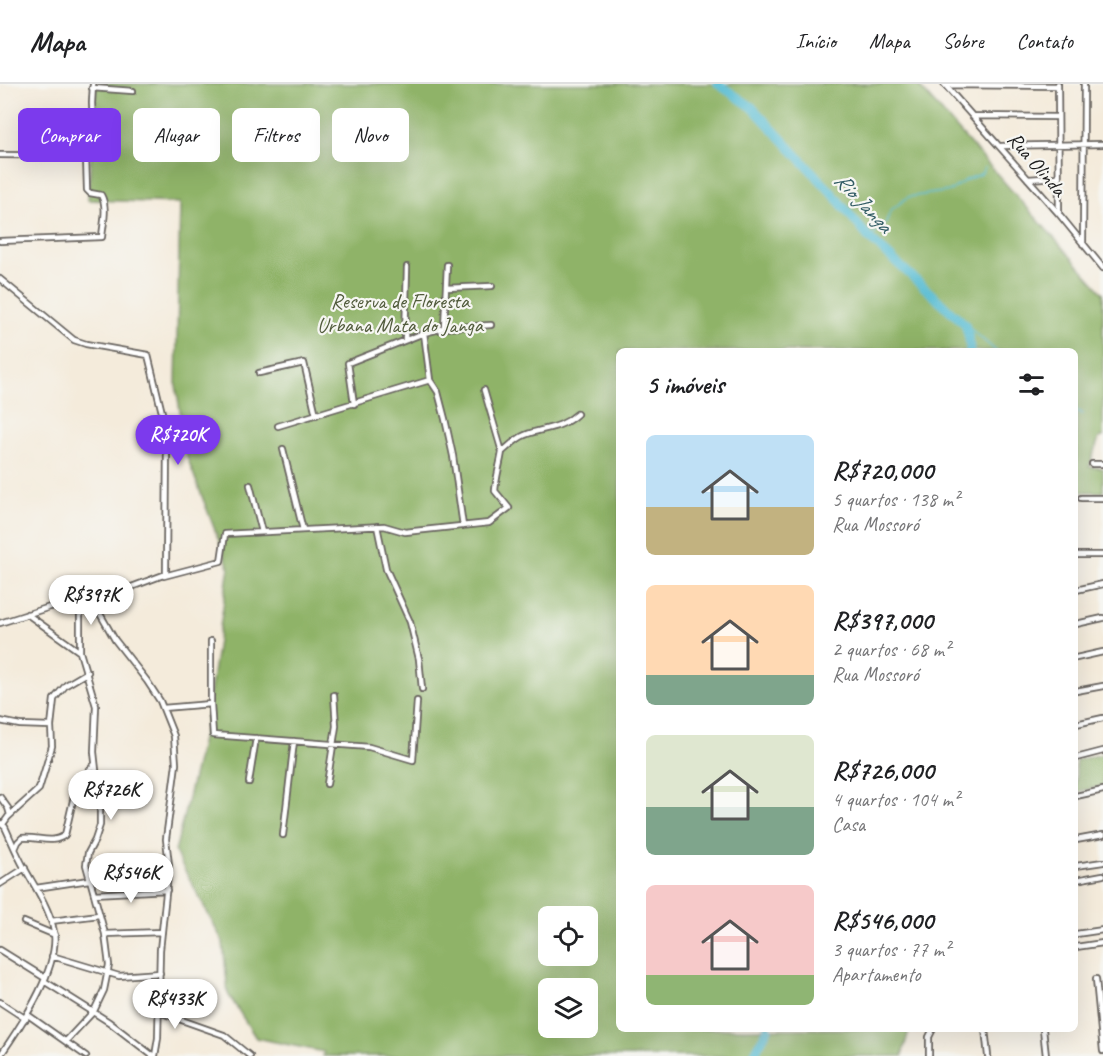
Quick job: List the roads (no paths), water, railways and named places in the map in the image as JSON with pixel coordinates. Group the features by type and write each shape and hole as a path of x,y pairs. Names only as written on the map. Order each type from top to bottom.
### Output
{"street":[{"path":"1083,244 1084,84"},
{"path":"945,85 1058,85 1059,214"},
{"name":"Rua Olinda","path":"945,85 1059,214 1103,268"},
{"path":"93,108 93,86 133,91"},
{"path":"973,116 1058,117"},
{"path":"1000,146 1103,144"},
{"path":"0,155 18,155"},
{"path":"0,241 102,237 103,199 101,195 90,193 87,190 86,162"},
{"path":"1028,179 1058,177"},
{"path":"444,328 447,265"},
{"path":"405,340 407,267"},
{"path":"0,279 74,340 86,344 146,353 149,357 167,435 167,572 164,576"},
{"path":"446,288 492,286"},
{"path":"354,404 348,363 424,333 444,328 491,325"},
{"path":"424,333 430,380 438,392 447,428 463,526"},
{"path":"259,372 304,363 316,415"},
{"path":"278,426 430,380"},
{"path":"0,623 221,561 225,534 377,526 405,532 489,523 509,508 495,491 502,452 484,390"},
{"path":"502,452 523,435 553,428 569,421 577,414"},
{"path":"284,449 303,530"},
{"path":"1092,464 1103,464"},
{"path":"250,485 261,532"},
{"path":"1080,498 1103,498"},
{"path":"377,526 386,569 410,622 419,659 422,689"},
{"path":"1078,555 1103,555"},
{"path":"1078,590 1103,584"},
{"path":"0,950 94,1011 154,1056 158,1038 162,932 169,866 166,839 176,750 174,736 163,708 147,681 115,640 91,598"},
{"path":"66,1041 94,1011 104,990 108,974 109,953 89,880 87,856 100,825 100,806 95,764 96,706 88,672 80,652 80,601"},
{"path":"27,614 80,652"},
{"path":"1078,624 1103,618"},
{"path":"211,641 213,735 369,747 413,759 417,701"},
{"path":"1078,658 1103,652"},
{"path":"8,1056 1,1052 27,1017 52,956 55,935 36,888 1,823 39,789 52,746 51,726 54,699 66,685 88,672"},
{"path":"1078,692 1103,686"},
{"path":"327,784 336,726 334,695"},
{"path":"163,708 211,704"},
{"path":"1078,724 1103,718"},
{"path":"0,721 20,725 51,726"},
{"path":"249,782 256,738"},
{"path":"283,835 294,741"},
{"path":"1078,757 1103,751"},
{"path":"15,849 22,838 57,840 66,835 77,783 95,764"},
{"path":"1078,796 1103,790"},
{"path":"0,797 9,808 10,815"},
{"path":"1078,840 1103,835"},
{"path":"1078,866 1103,862"},
{"path":"1078,880 1101,875 1096,863"},
{"path":"0,884 25,868"},
{"path":"36,888 89,880"},
{"path":"94,894 167,890"},
{"path":"51,921 99,915"},
{"path":"24,922 55,935"},
{"path":"1078,934 1103,930"},
{"path":"105,934 162,932"},
{"path":"1078,947 1103,943"},
{"path":"52,956 108,974 133,976 160,973"},
{"path":"1096,979 1103,1051"},
{"path":"0,1002 66,1041 86,1056"},
{"path":"159,1012 224,1035 250,1056"},
{"path":"929,1056 929,1037 932,1032"},
{"path":"985,1032 987,1056"},
{"path":"1043,1032 1046,1056"}],"waterway":[{"name":"Rio Janga","path":"718,84 752,107 832,193 868,237 965,324 970,348"},
{"path":"870,239 886,222 891,210 908,197 950,191 966,180 981,174 985,167"},
{"path":"965,324 993,348"},
{"path":"1078,411 1083,414"},
{"name":"Rio Janga","path":"753,1056 766,1032"}],"park label":[{"name":"Reserva de Floresta Urbana Mata do Janga","path":"400,313"}]}
